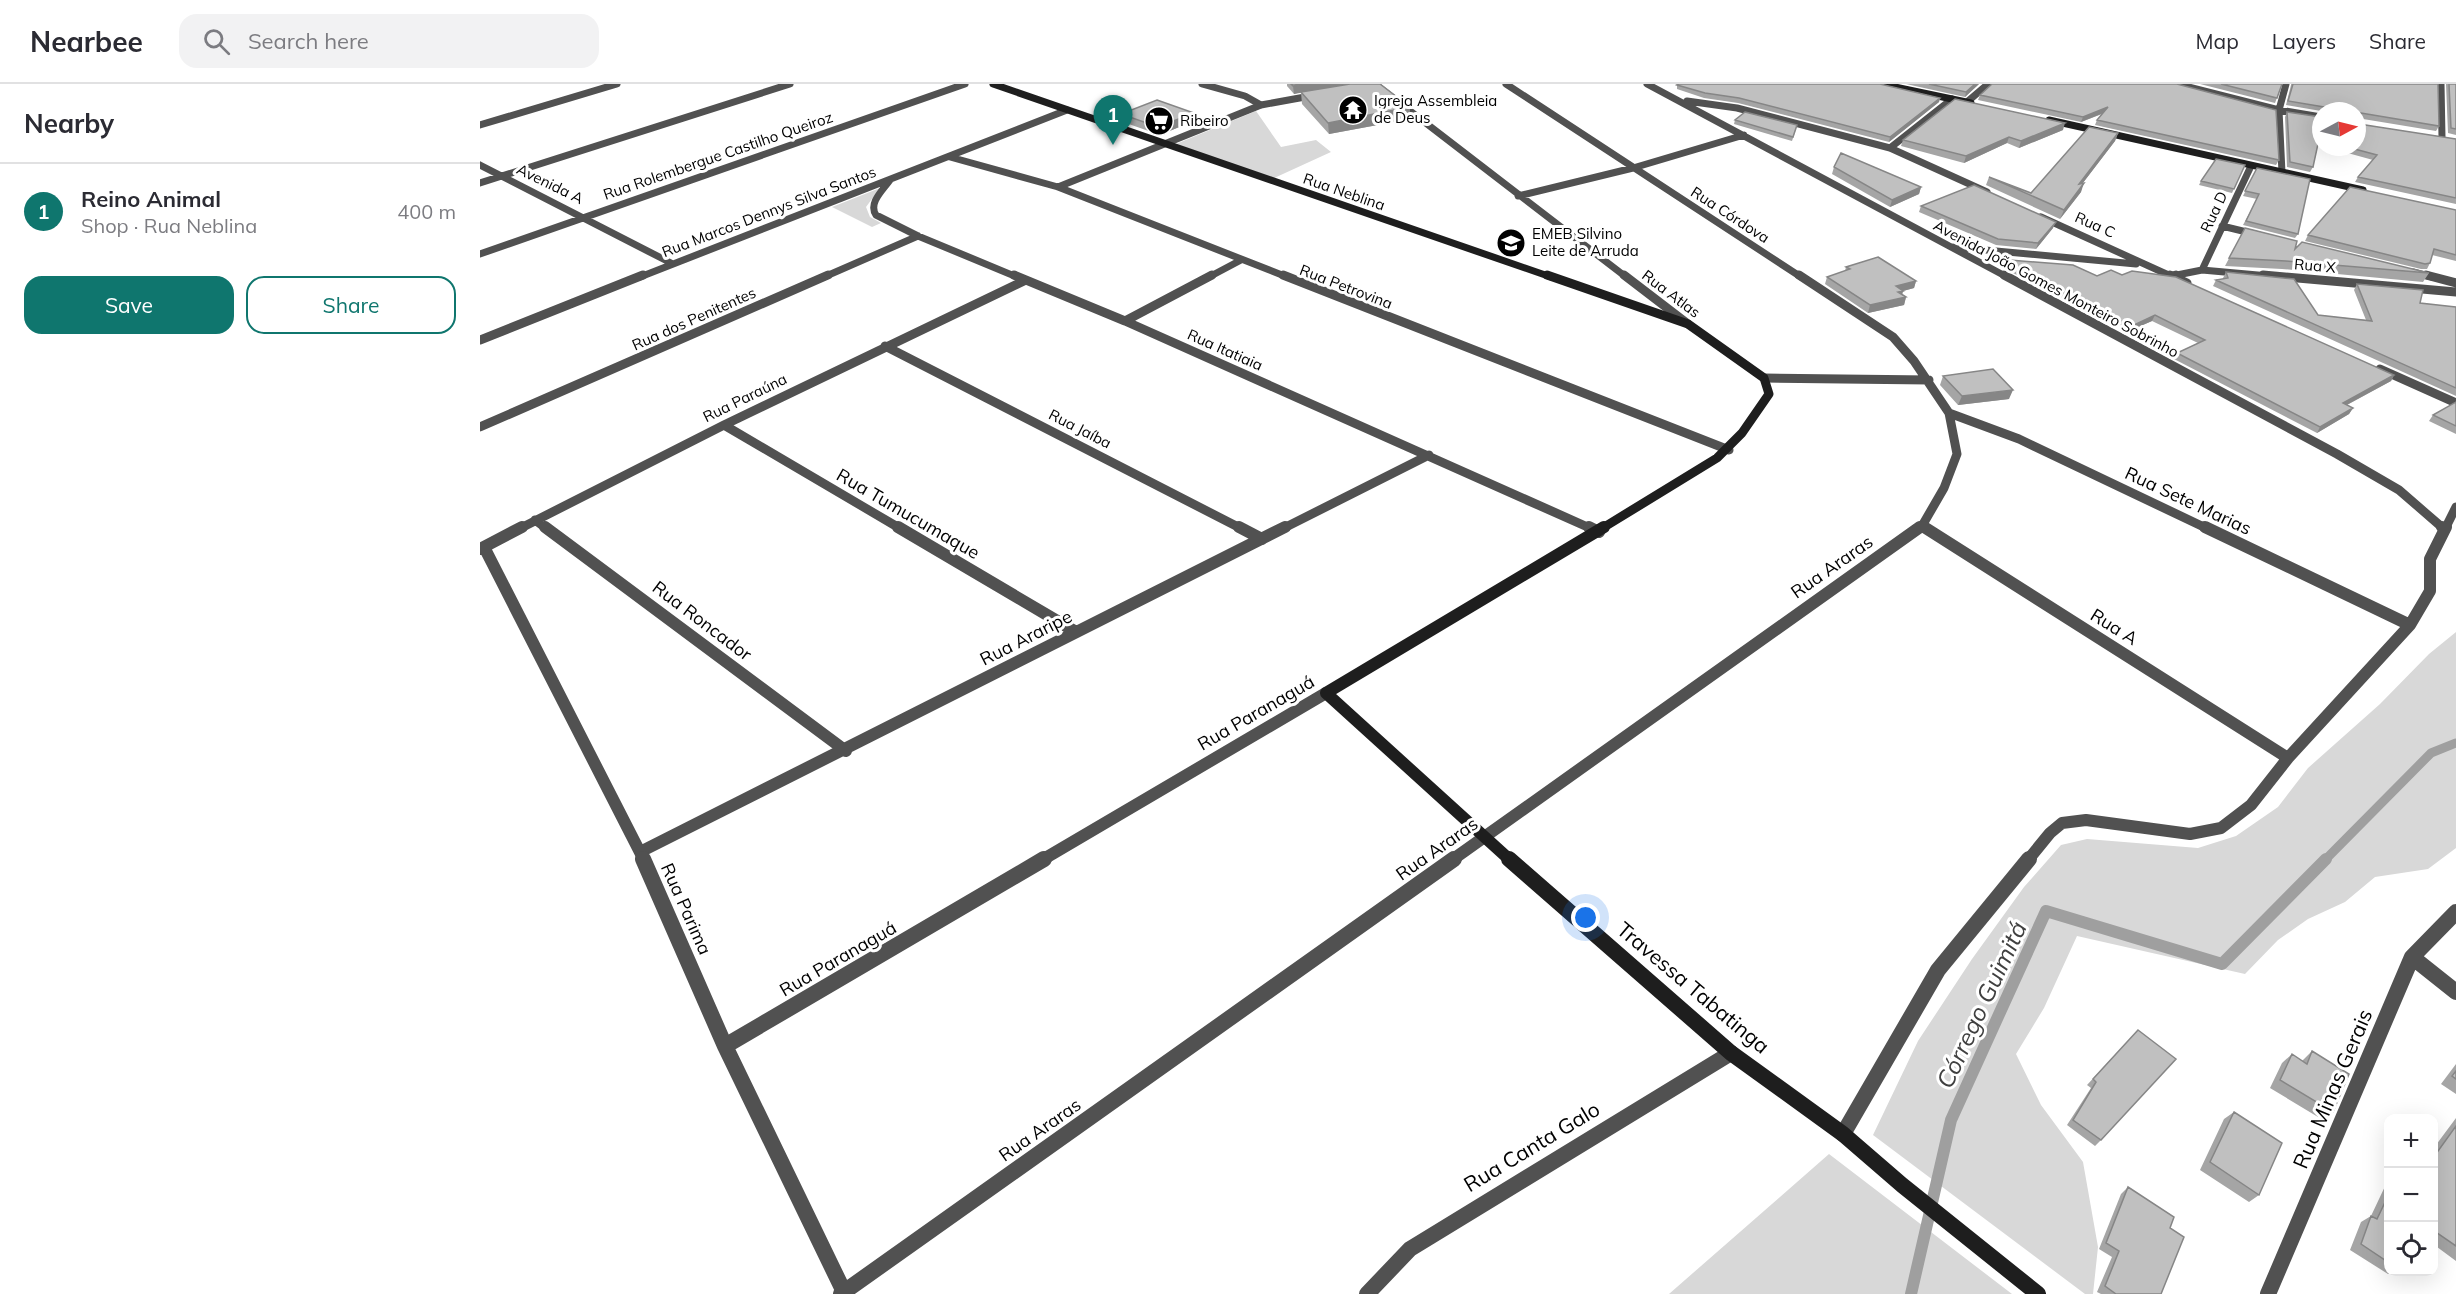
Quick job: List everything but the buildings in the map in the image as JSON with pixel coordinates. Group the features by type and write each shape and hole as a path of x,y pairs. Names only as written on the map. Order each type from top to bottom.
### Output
{"street":[{"path":"480,125 617,84"},
{"path":"480,183 790,84"},
{"name":"Rua Rolembergue Castilho Queiroz","path":"480,254 965,84"},
{"name":"Rua Neblina","path":"993,84 1161,144 1688,324"},
{"path":"1202,84 1245,96 1261,105"},
{"path":"1235,84 1245,96"},
{"path":"1365,87 1376,84"},
{"name":"Rua Atlas","path":"1376,84 1518,196 1764,378"},
{"name":"Rua Córdova","path":"1506,84 1893,337 1929,380"},
{"name":"Avenida João Gomes Monteiro Sobrinho","path":"1647,84 2337,454 2399,490 2444,529"},
{"path":"1881,84 1982,105"},
{"path":"1967,102 1988,84"},
{"path":"2176,84 2279,110 2312,116"},
{"path":"2282,173 2279,110 2286,84"},
{"path":"2431,136 2446,138 2441,84"},
{"path":"1058,187 1261,105 1330,93"},
{"path":"1676,99 1737,108 1890,148 1997,197"},
{"path":"1890,148 1952,99"},
{"name":"Rua Marcos Dennys Silva Santos","path":"480,340 671,263 1067,110"},
{"path":"2042,118 2375,193"},
{"path":"1518,196 1633,168 1744,135"},
{"name":"Rua Petrovina","path":"950,157 1058,187 1729,450"},
{"name":"Avenida A","path":"480,165 671,263"},
{"name":"Rua D","path":"2202,270 2251,166"},
{"name":"Rua Itatiaia","path":"890,180 873,204 873,211 876,215 918,236 1125,321 1599,532"},
{"name":"Rua C","path":"2030,211 2194,286"},
{"path":"2222,226 2266,237"},
{"name":"Rua dos Penitentes","path":"480,427 918,236"},
{"path":"1946,246 2148,265"},
{"path":"1125,321 1241,260"},
{"name":"Rua X","path":"2172,276 2202,270 2456,292"},
{"path":"2400,270 2456,283"},
{"name":"Rua Paraúna","path":"482,548 724,425 1026,280"},
{"name":"Rua Jaíba","path":"885,346 1262,539"},
{"path":"2368,364 2456,403"},
{"path":"1764,378 1929,380"},
{"name":"Rua Paranaguá","path":"725,1046 1599,532 1707,466 1729,450 1754,422 1769,394 1764,378"},
{"name":"Rua Araras","path":"843,1293 1922,526 1944,488 1957,454 1949,413 1929,380"},
{"name":"Rua Sete Marias","path":"1949,413 2019,439 2410,625"},
{"name":"Rua Tumucumaque","path":"724,425 1076,632"},
{"name":"Rua Araripe","path":"640,852 846,751 1076,632 1429,455"},
{"path":"1843,1134 1938,970 2050,833 2062,823 2086,820 2190,834 2221,828 2251,805 2288,758 2410,625 2430,591 2430,560 2456,507"},
{"name":"Rua Roncador","path":"535,520 846,751"},
{"name":"Rua A","path":"1922,526 2288,758"},
{"name":"Rua Parima","path":"482,548 640,852 725,1046 843,1293"},
{"name":"Travessa Tabatinga","path":"1326,693 1484,837 1731,1053 1843,1134 1902,1185 2037,1294"},
{"name":"Rua Minas Gerais","path":"2268,1294 2412,957 2456,912"},
{"path":"2412,957 2456,992"},
{"name":"Rua Canta Galo","path":"1367,1294 1410,1249 1731,1053"}],"shaded area":[{"path":"1256,111 1281,147 1316,140 1331,152 1272,179 1176,144"},
{"path":"880,188 866,207 870,217 881,223 872,227 832,207"},
{"path":"2456,632 2456,848 2428,869 2375,877 2345,902 2308,919 2278,940 2245,974 2077,936 2044,1008 2016,1054 2041,1105 2083,1162 2098,1247 2093,1294 2085,1294 1873,1135 1918,1041 1972,959 2024,887 2061,845 2087,839 2198,848 2236,836 2278,807 2308,768 2380,704 2429,654"},
{"path":"1829,1154 2012,1294 1669,1294"}],"waterway":[{"name":"Córrego Guimitá","path":"2325,860 2431,753 2456,743"},
{"name":"Córrego Guimitá","path":"1911,1294 1951,1120 2046,911 2222,964 2326,859"}],"place":[{"name":"Igreja Assembleia de Deus","path":"1353,110"},
{"name":"Ribeiro","path":"1159,121"},
{"name":"Reino Animal","path":"1113,145"},
{"name":"EMEB Silvino Leite de Arruda","path":"1511,243"}]}
